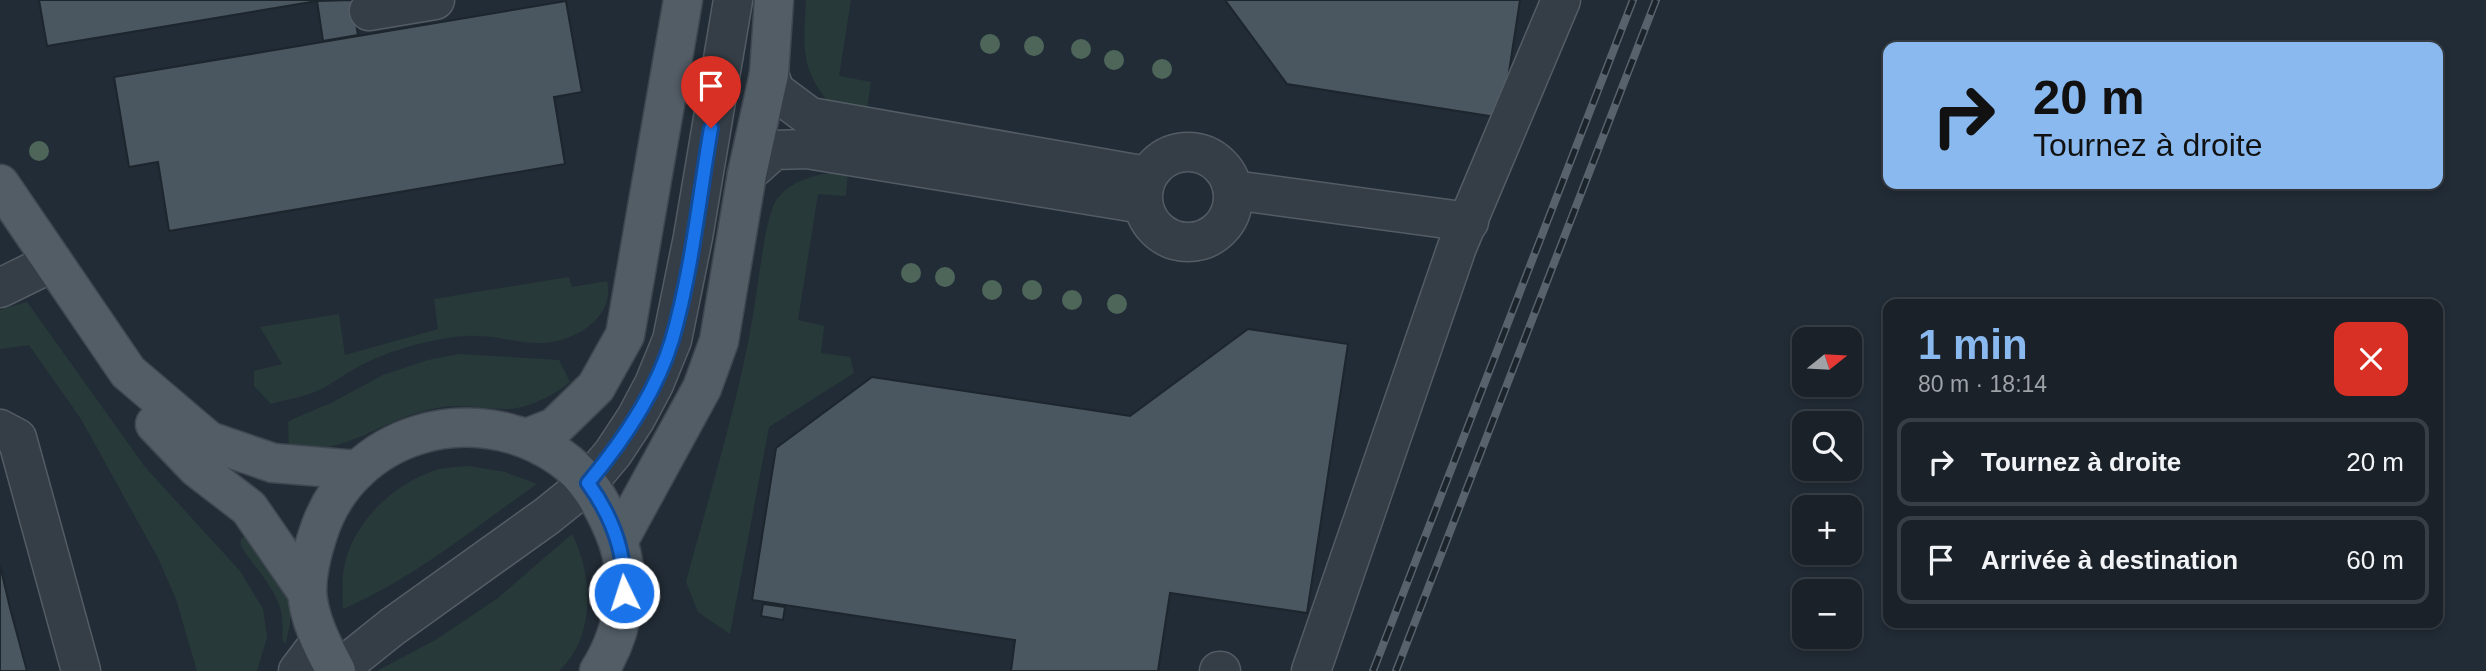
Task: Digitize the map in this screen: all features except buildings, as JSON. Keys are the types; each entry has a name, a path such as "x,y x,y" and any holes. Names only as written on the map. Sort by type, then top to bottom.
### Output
{"main road":[{"path":"527,438 555,427 596,387 625,335 683,0"},
{"path":"619,540 702,388 719,341 747,174 769,74 774,0"},
{"path":"0,184 44,267 116,384 197,468 249,509 307,592"},
{"path":"0,220 44,267 128,372 209,441 273,463 358,470"},
{"path":"323,664 307,592 312,552 324,515 339,487 380,452 405,439 438,429 471,426 527,438 561,458 588,483 600,499 619,540 625,579 624,607 617,634 599,671"}],"lane":[{"path":"369,11 435,0"},
{"path":"323,664 392,627 547,516 588,483 636,418 672,340 693,237 733,0"},
{"path":"1311,671 1463,235 1561,0"},
{"path":"769,74 775,91 810,117 1145,190"},
{"path":"747,174 774,150 807,149 1145,190"},
{"path":"1195,152 1208,156 1228,177 1231,203 1219,229 1207,238 1192,242 1177,241 1154,228 1145,190 1167,156 1195,152"},
{"path":"1231,203 1463,235"},
{"path":"0,288 44,267"},
{"path":"0,429 17,438 81,671"}],"green space":[{"path":"806,0 851,0 839,76 871,82 867,109 832,106 814,80 806,56"},
{"path":"848,169 846,196 818,194 798,320 824,326 821,353 850,357 854,373 769,427 730,634 698,612 686,582 745,358 770,215 777,199 792,185"},
{"path":"569,277 572,287 607,281 607,298 596,320 582,331 560,340 533,343 465,336 424,342 369,361 312,393 271,404 254,386 254,371 282,364 260,327 339,314 345,355 438,329 434,299"},
{"path":"27,302 145,467 240,571 263,609 267,637 257,671 197,671 176,599 158,558 81,419 29,345 0,349 0,310"},
{"path":"459,354 559,360 570,382 545,398 524,406 508,409 447,406 416,413 331,446 289,449 288,422 293,419 331,403 383,375 428,360"},
{"path":"469,466 505,472 537,484 419,568 343,609 346,559 352,542 372,512 385,499 415,479 440,469"},
{"path":"250,533 290,599 290,624 286,642 283,643 279,605 270,587 241,546 241,539"},
{"path":"572,534 584,568 587,605 580,641 559,671 377,671 437,639 498,598"}],"railway":[{"path":"1373,671 1633,0"},
{"path":"1396,671 1656,0"}],"route":[{"path":"624,593 625,579 619,540 600,499 588,483 636,418 672,340 711,128"}]}
